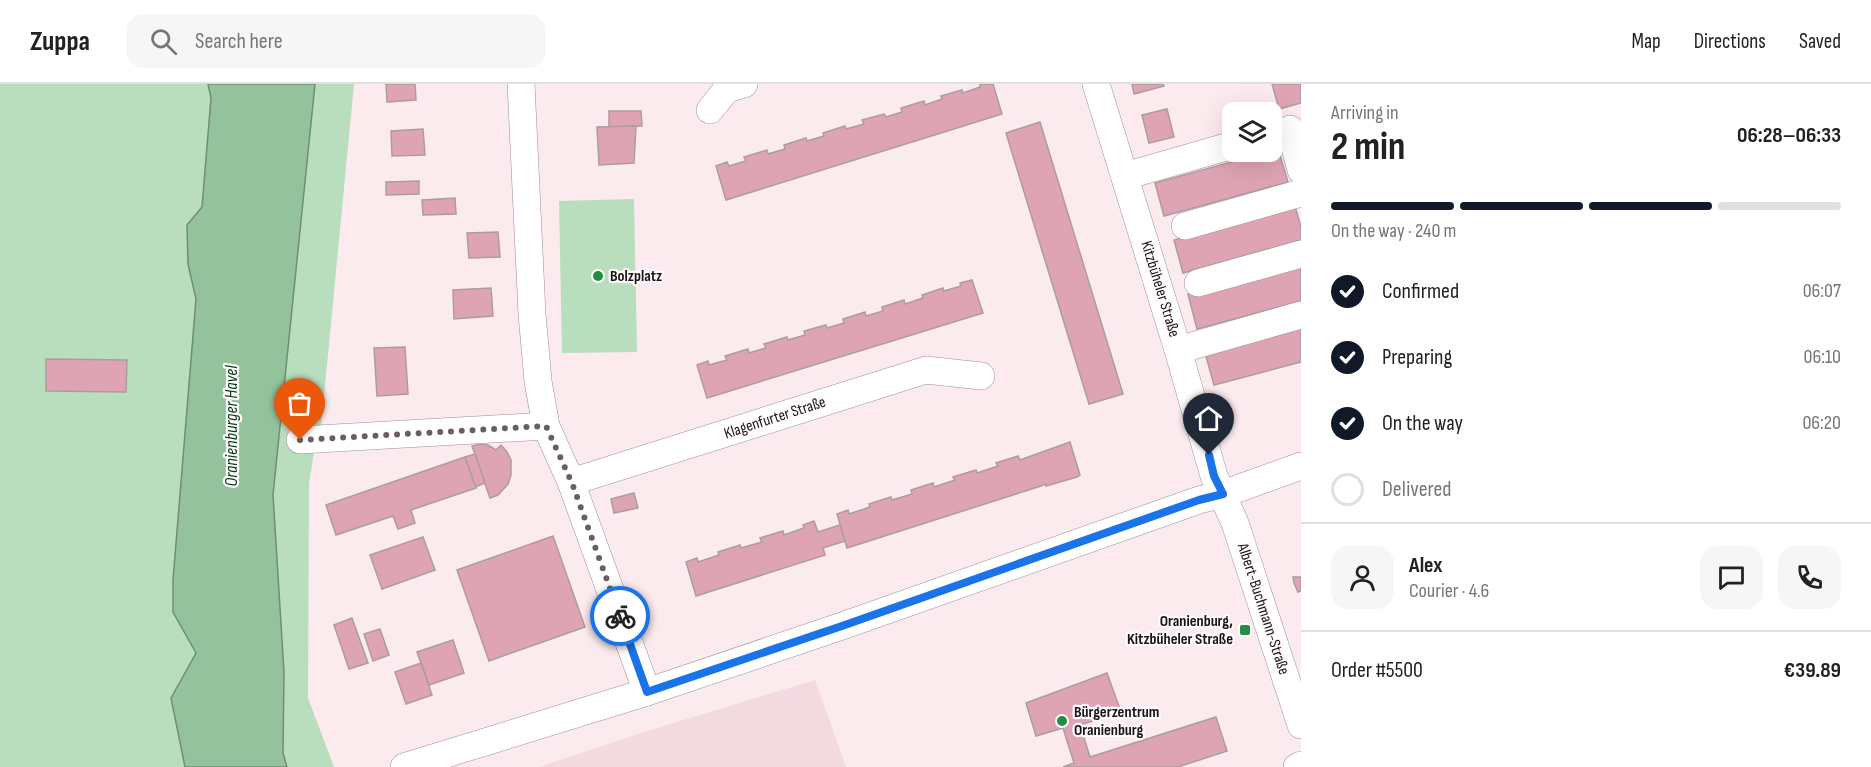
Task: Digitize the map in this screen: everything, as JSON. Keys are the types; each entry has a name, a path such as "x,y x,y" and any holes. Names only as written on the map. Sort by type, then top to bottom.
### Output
{"street":[{"path":"521,84 532,314 538,381 546,426 572,483 647,692"},
{"path":"711,110 727,89 744,84"},
{"name":"Kitzbüheler Straße","path":"1096,84 1178,350 1214,476 1223,494"},
{"path":"1288,130 1301,170"},
{"path":"1125,176 1222,148"},
{"path":"1185,226 1301,193"},
{"path":"1198,283 1301,254"},
{"path":"1178,350 1301,315"},
{"name":"Klagenfurter Straße","path":"572,483 926,370 981,376"},
{"path":"300,440 546,426"},
{"path":"404,767 647,692 1301,466"},
{"name":"Albert-Buchmann-Straße","path":"1223,494 1235,523 1301,725"},
{"path":"1297,767 1301,765"}],"shaded area":[{"path":"0,84 208,84 211,98 202,207 187,225 188,264 196,298 173,612 196,653 171,698 185,767 0,767"},
{"path":"315,84 354,84 321,427 314,451 309,484 308,698 334,767 287,767 283,753 284,672 273,495"},
{"name":"Bolzplatz","path":"634,199 637,352 562,353 559,201"},
{"path":"815,680 846,767 539,767 644,732"}],"water":[{"name":"Oranienburger Havel","path":"208,84 315,84 273,495 284,672 283,753 287,767 185,767 171,698 196,653 173,612 173,580 196,299 188,264 187,225 202,207 211,98"}],"building":[{"path":"386,84 415,84 416,100 387,102"},
{"path":"980,84 993,84 1002,114 726,200 716,166 727,162 729,166 746,161 744,157 767,150 768,154 785,149 784,145 806,138 807,141 824,136 823,133 845,126 846,129 864,124 862,120 884,114 886,117 902,112 901,108 924,101 925,105 942,99 941,96 962,90 963,93 980,87"},
{"path":"1132,84 1163,84 1164,86 1134,94"},
{"path":"1272,84 1301,84 1301,103 1282,108 1282,102 1277,102"},
{"path":"1167,109 1174,137 1149,143 1142,115"},
{"path":"609,111 641,111 642,126 609,127"},
{"path":"1040,122 1123,394 1089,404 1006,133"},
{"path":"636,126 634,163 599,165 597,127"},
{"path":"423,129 425,155 392,156 391,131"},
{"path":"1231,162 1282,162 1288,182 1164,216 1155,183"},
{"path":"419,181 419,194 386,195 386,182"},
{"path":"455,198 456,214 423,215 422,200"},
{"path":"1295,206 1301,227 1301,240 1183,273 1174,240"},
{"path":"498,232 500,257 469,258 467,233"},
{"path":"1301,264 1301,301 1197,329 1188,294"},
{"path":"972,280 983,313 707,398 697,365 708,361 709,365 727,360 725,356 748,349 749,353 766,348 764,344 787,337 788,340 805,335 804,331 826,325 827,328 844,323 843,319 865,312 866,316 883,311 882,307 904,300 905,304 923,298 922,295 943,288 944,291 961,286 960,283"},
{"path":"491,288 493,316 454,319 453,290"},
{"path":"1301,323 1301,362 1214,385 1204,349"},
{"path":"405,347 408,394 377,396 374,348"},
{"path":"46,359 127,360 126,392 46,391"},
{"path":"1070,442 1080,475 1077,477 1046,486 1046,484 847,548 837,514 848,510 849,514 891,497 892,500 912,494 911,490 933,483 934,487 955,480 953,477 976,470 977,473 998,466 996,463 1018,456 1020,460"},
{"path":"488,445 496,450 501,445 511,460 511,475 508,484 498,495 490,498 472,446"},
{"path":"475,454 485,483 475,487 465,457"},
{"path":"465,457 476,488 411,510 415,523 398,529 393,516 336,535 326,505"},
{"path":"634,493 638,508 614,513 611,499"},
{"path":"814,521 818,532 840,525 845,541 823,548 825,555 696,596 686,562 697,558 698,562 740,545 741,548 762,542 760,538 783,531 784,535 804,528 803,525"},
{"path":"553,536 585,627 489,661 457,570"},
{"path":"423,537 435,570 382,589 370,555"},
{"path":"1293,577 1301,577 1301,591 1298,592"},
{"path":"352,618 368,663 349,669 334,625"},
{"path":"380,629 389,655 373,661 364,634"},
{"path":"453,640 464,673 429,685 417,652"},
{"path":"421,663 432,695 406,704 395,672"},
{"name":"Bürgerzentrum Oranienburg","path":"1107,673 1121,712 1080,725 1090,757 1216,717 1227,751 1178,767 1063,767 1074,763 1063,728 1036,736 1026,703"}],"way so far":[{"path":"300,440 546,426 572,483 620,616"}],"place":[{"name":"Bolzplatz","path":"598,276"},
{"name":"Oranienburg, Kitzbüheler Straße","path":"1245,630"},
{"name":"Bürgerzentrum Oranienburg","path":"1062,721"}],"route":[{"path":"620,616 647,692 1199,500 1223,494 1214,476 1209,455"}]}
